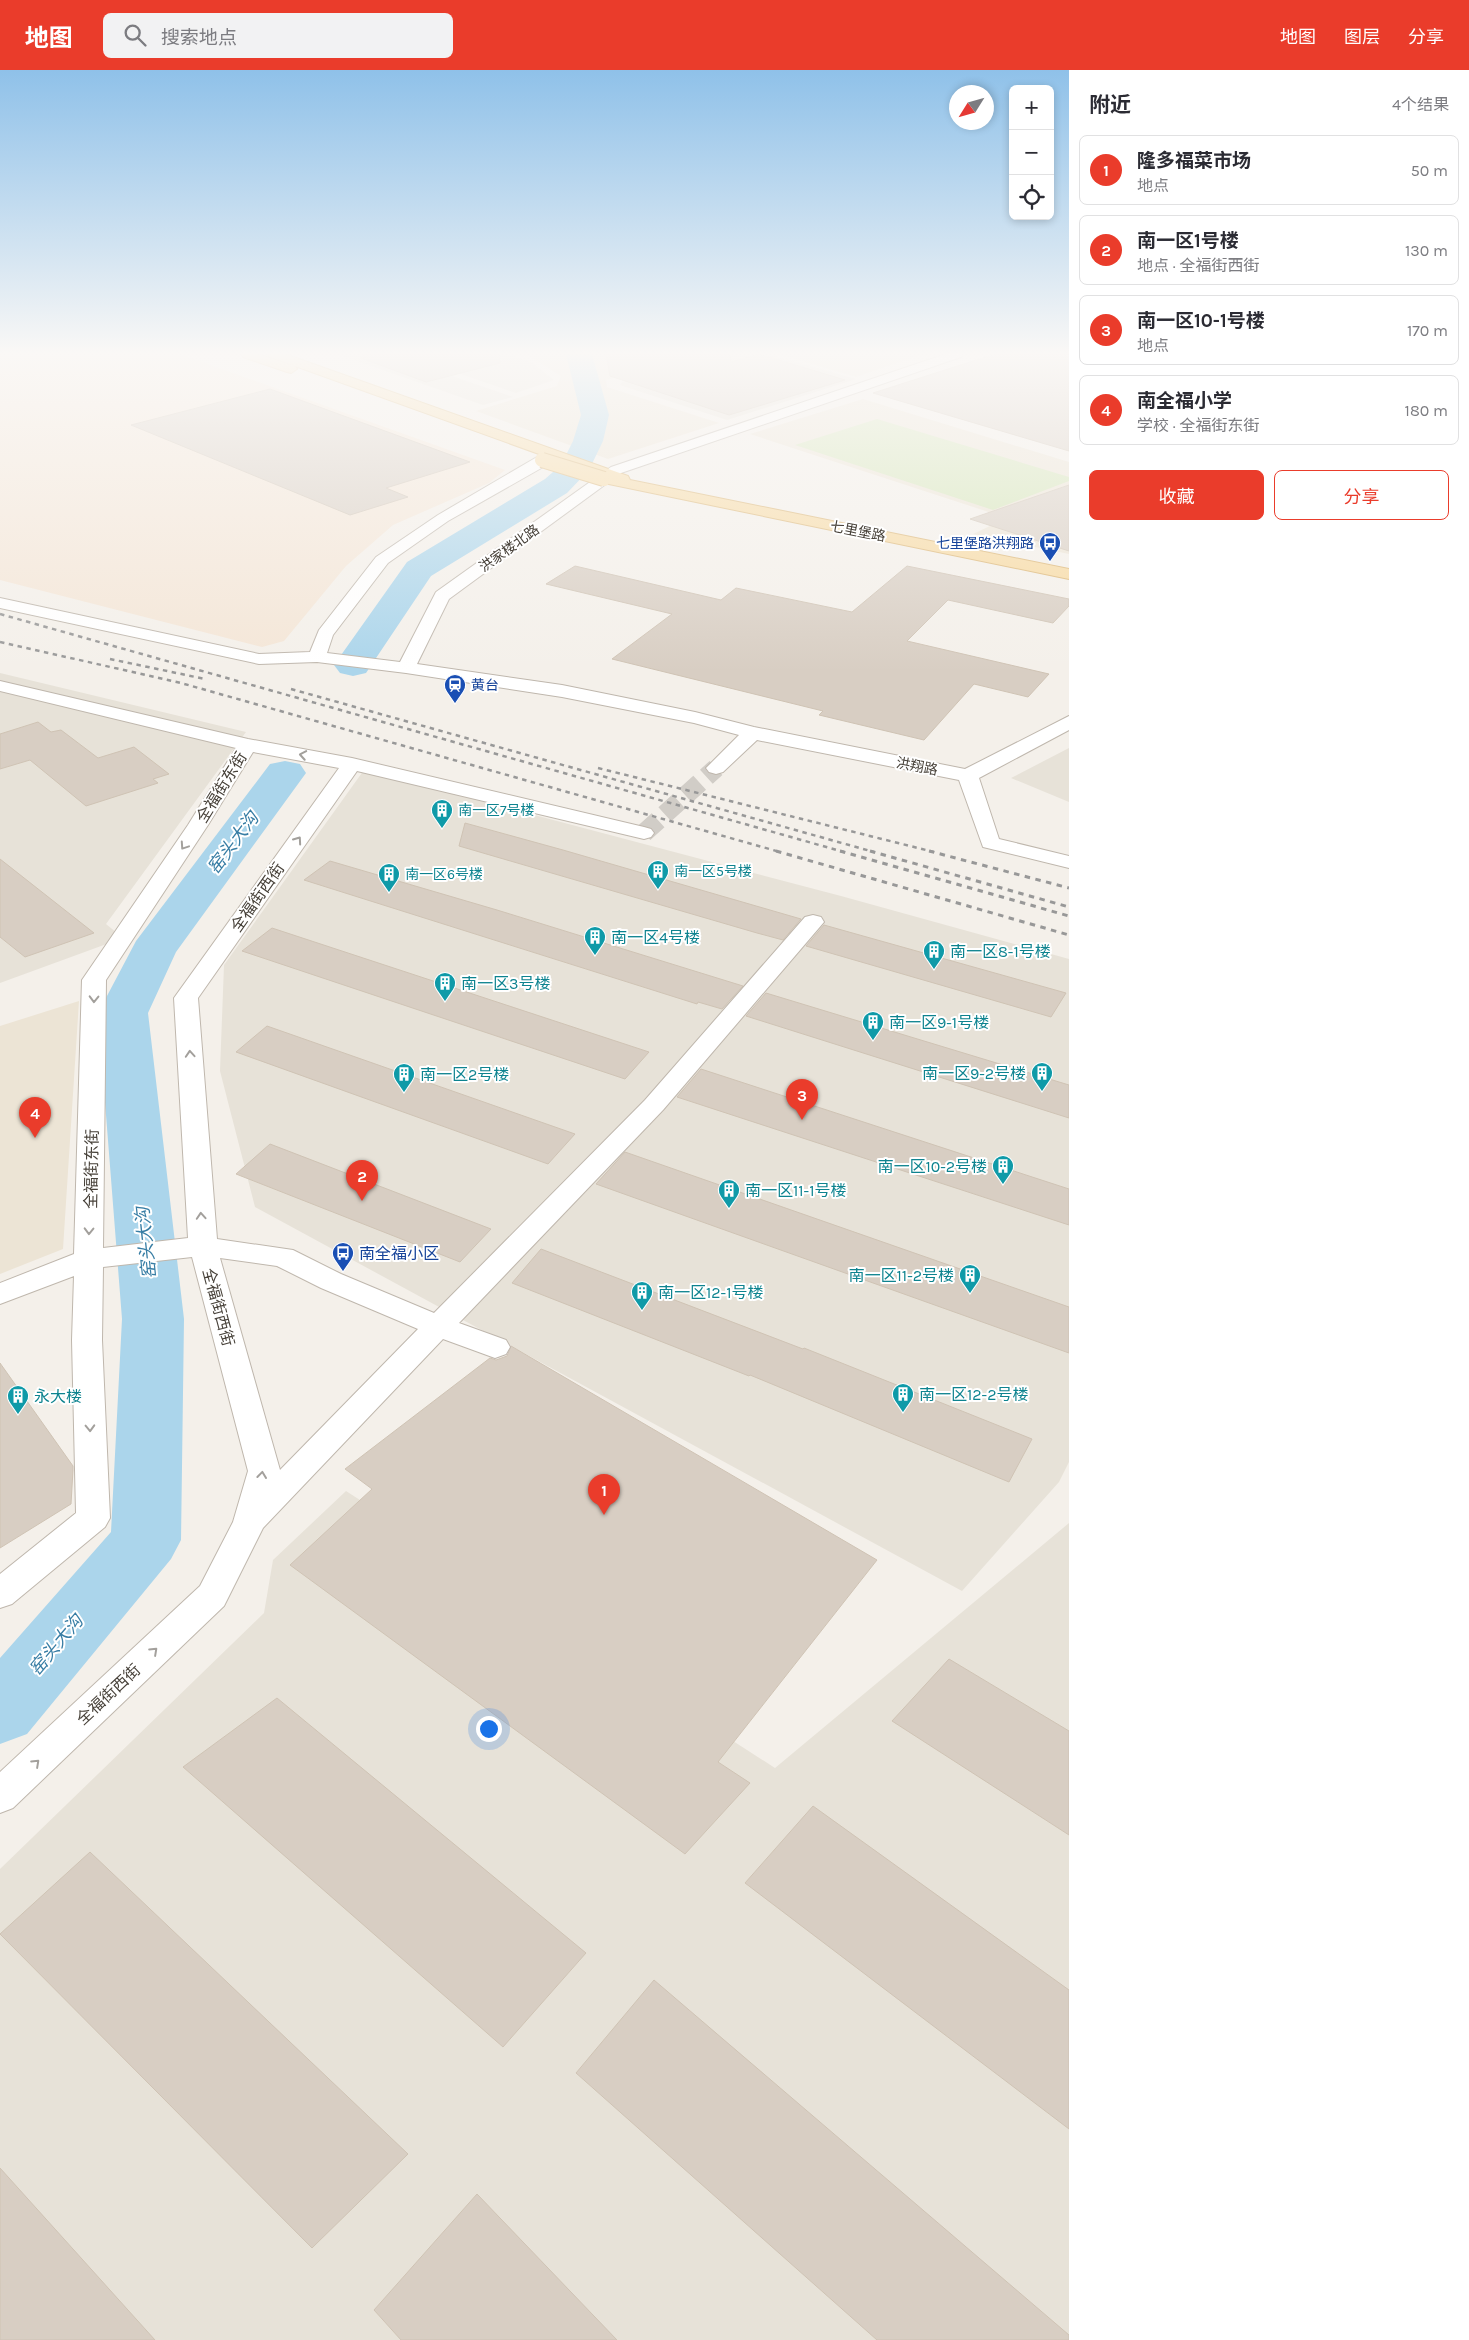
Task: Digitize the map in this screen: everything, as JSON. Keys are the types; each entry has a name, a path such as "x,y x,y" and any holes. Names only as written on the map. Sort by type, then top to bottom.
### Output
{"main road":[{"name":"七里堡路","path":"554,460 646,488 1069,574"}],"street":[{"path":"317,657 325,634 382,560 443,518 545,460"},
{"name":"洪家楼北路","path":"406,668 442,596 607,476 653,460"},
{"name":"洪翔路","path":"0,603 259,659 317,657 562,691 695,718 753,733 968,776"},
{"path":"0,686 248,745 352,764 644,833"},
{"path":"1069,722 968,776 990,843 1069,862"},
{"path":"716,768 753,733"},
{"name":"全福街东街","path":"0,1594 93,1518 87,1340 94,980 198,825 248,745"},
{"name":"全福街西街","path":"0,1796 212,1596 250,1522 264,1471 202,1246 186,998 352,764"},
{"path":"250,1522 654,1104 812,922"},
{"path":"0,1294 89,1259 202,1246 283,1257 332,1282 438,1326 495,1347"}],"shaded area":[{"path":"0,460 477,460 505,470 489,483 393,525 346,566 284,641 262,647 0,580"},
{"path":"829,460 1062,460 1069,462 1069,554 973,534 1007,518"},
{"path":"0,673 246,732 106,924 123,938 0,983"},
{"path":"1069,748 1069,802 1011,778"},
{"path":"364,770 841,896 1069,959 1069,1462 1059,1482 962,1591 255,1207 220,1071 224,965"},
{"path":"79,1001 63,1249 0,1274 0,1026"},
{"path":"346,1491 775,1768 1069,1523 1069,2340 0,2340 0,1869 264,1613 273,1560"}],"green space":[{"path":"840,460 1013,460 1069,477 1069,481 993,510"}],"building":[{"path":"216,460 464,460 470,462 386,488 408,497 350,515"},
{"path":"1069,485 1069,551 970,519"},
{"path":"575,566 721,600 736,588 852,612 907,566 1069,599 1069,606 1053,623 948,600 907,641 1049,674 1028,697 974,684 924,740 819,715 823,711 612,659 672,614 546,584"},
{"path":"38,722 51,732 61,730 98,758 134,747 169,774 153,779 158,783 86,806 30,760 0,769 0,734"},
{"name":"南一区5号楼","path":"465,823 801,919 783,940 757,933 459,846"},
{"path":"0,859 94,933 25,957 0,937"},
{"path":"330,861 743,986 722,1009 698,1002 697,1004 304,880"},
{"name":"南一区8-1号楼","path":"824,925 1066,993 1051,1017 806,946"},
{"name":"南一区3号楼","path":"272,928 649,1052 625,1079 242,951"},
{"name":"南一区9-1号楼","path":"766,993 1069,1085 1069,1118 746,1016"},
{"name":"南一区2号楼","path":"267,1026 575,1134 548,1164 236,1052"},
{"path":"701,1069 1069,1189 1069,1225 677,1097"},
{"path":"270,1144 491,1229 460,1262 236,1174"},
{"path":"625,1152 1069,1307 1069,1353 596,1184"},
{"path":"541,1249 804,1348 1032,1439 1009,1482 750,1375 512,1283"},
{"path":"511,1346 877,1560 718,1762 750,1783 685,1854 290,1565 372,1489 345,1469 490,1358 496,1360 507,1356"},
{"name":"永大楼","path":"0,1363 73,1466 73,1470 71,1504 0,1548"},
{"path":"949,1659 1069,1731 1069,1835 892,1721"},
{"path":"277,1698 586,1953 503,2047 183,1767"},
{"path":"813,1806 1069,1990 1069,2129 745,1883"},
{"path":"90,1852 408,2154 312,2248 0,1934"},
{"path":"654,1980 1069,2335 1069,2340 877,2340 576,2073"},
{"path":"0,2168 155,2340 0,2340"},
{"path":"477,2194 617,2340 401,2340 374,2310"}],"waterway":[{"name":"窑头大沟","path":"353,665 419,569 556,486 574,470 579,460"},
{"name":"窑头大沟","path":"0,1711 146,1540 153,1319 123,1013 153,951 285,773"}],"tunnel":[{"path":"644,833 716,768"}],"railway":[{"path":"0,614 844,852"},
{"path":"0,642 181,683 780,852"},
{"path":"110,659 205,679"},
{"path":"291,689 874,852"},
{"path":"598,768 934,852"},
{"path":"776,851 1069,935"},
{"path":"840,851 1069,916"},
{"path":"870,851 1069,907"},
{"path":"929,851 1069,888"}],"place":[{"name":"七里堡路洪翔路","path":"1050,562"},
{"name":"黄台","path":"455,704"},
{"name":"南一区7号楼","path":"442,829"},
{"name":"南一区5号楼","path":"658,890"},
{"name":"南一区6号楼","path":"389,893"},
{"name":"南一区4号楼","path":"595,956"},
{"name":"南一区8-1号楼","path":"934,970"},
{"name":"南一区3号楼","path":"445,1002"},
{"name":"南一区9-1号楼","path":"873,1041"},
{"name":"南一区9-2号楼","path":"1042,1092"},
{"name":"南一区2号楼","path":"404,1093"},
{"name":"南一区10-1号楼","path":"802,1120"},
{"name":"南全福小学","path":"35,1138"},
{"name":"南一区10-2号楼","path":"1003,1185"},
{"name":"南一区1号楼","path":"362,1201"},
{"name":"南一区11-1号楼","path":"729,1209"},
{"name":"南全福小区","path":"343,1272"},
{"name":"南一区11-2号楼","path":"970,1294"},
{"name":"南一区12-1号楼","path":"642,1311"},
{"name":"南一区12-2号楼","path":"903,1413"},
{"name":"永大楼","path":"18,1415"},
{"name":"隆多福菜市场","path":"604,1515"}]}
